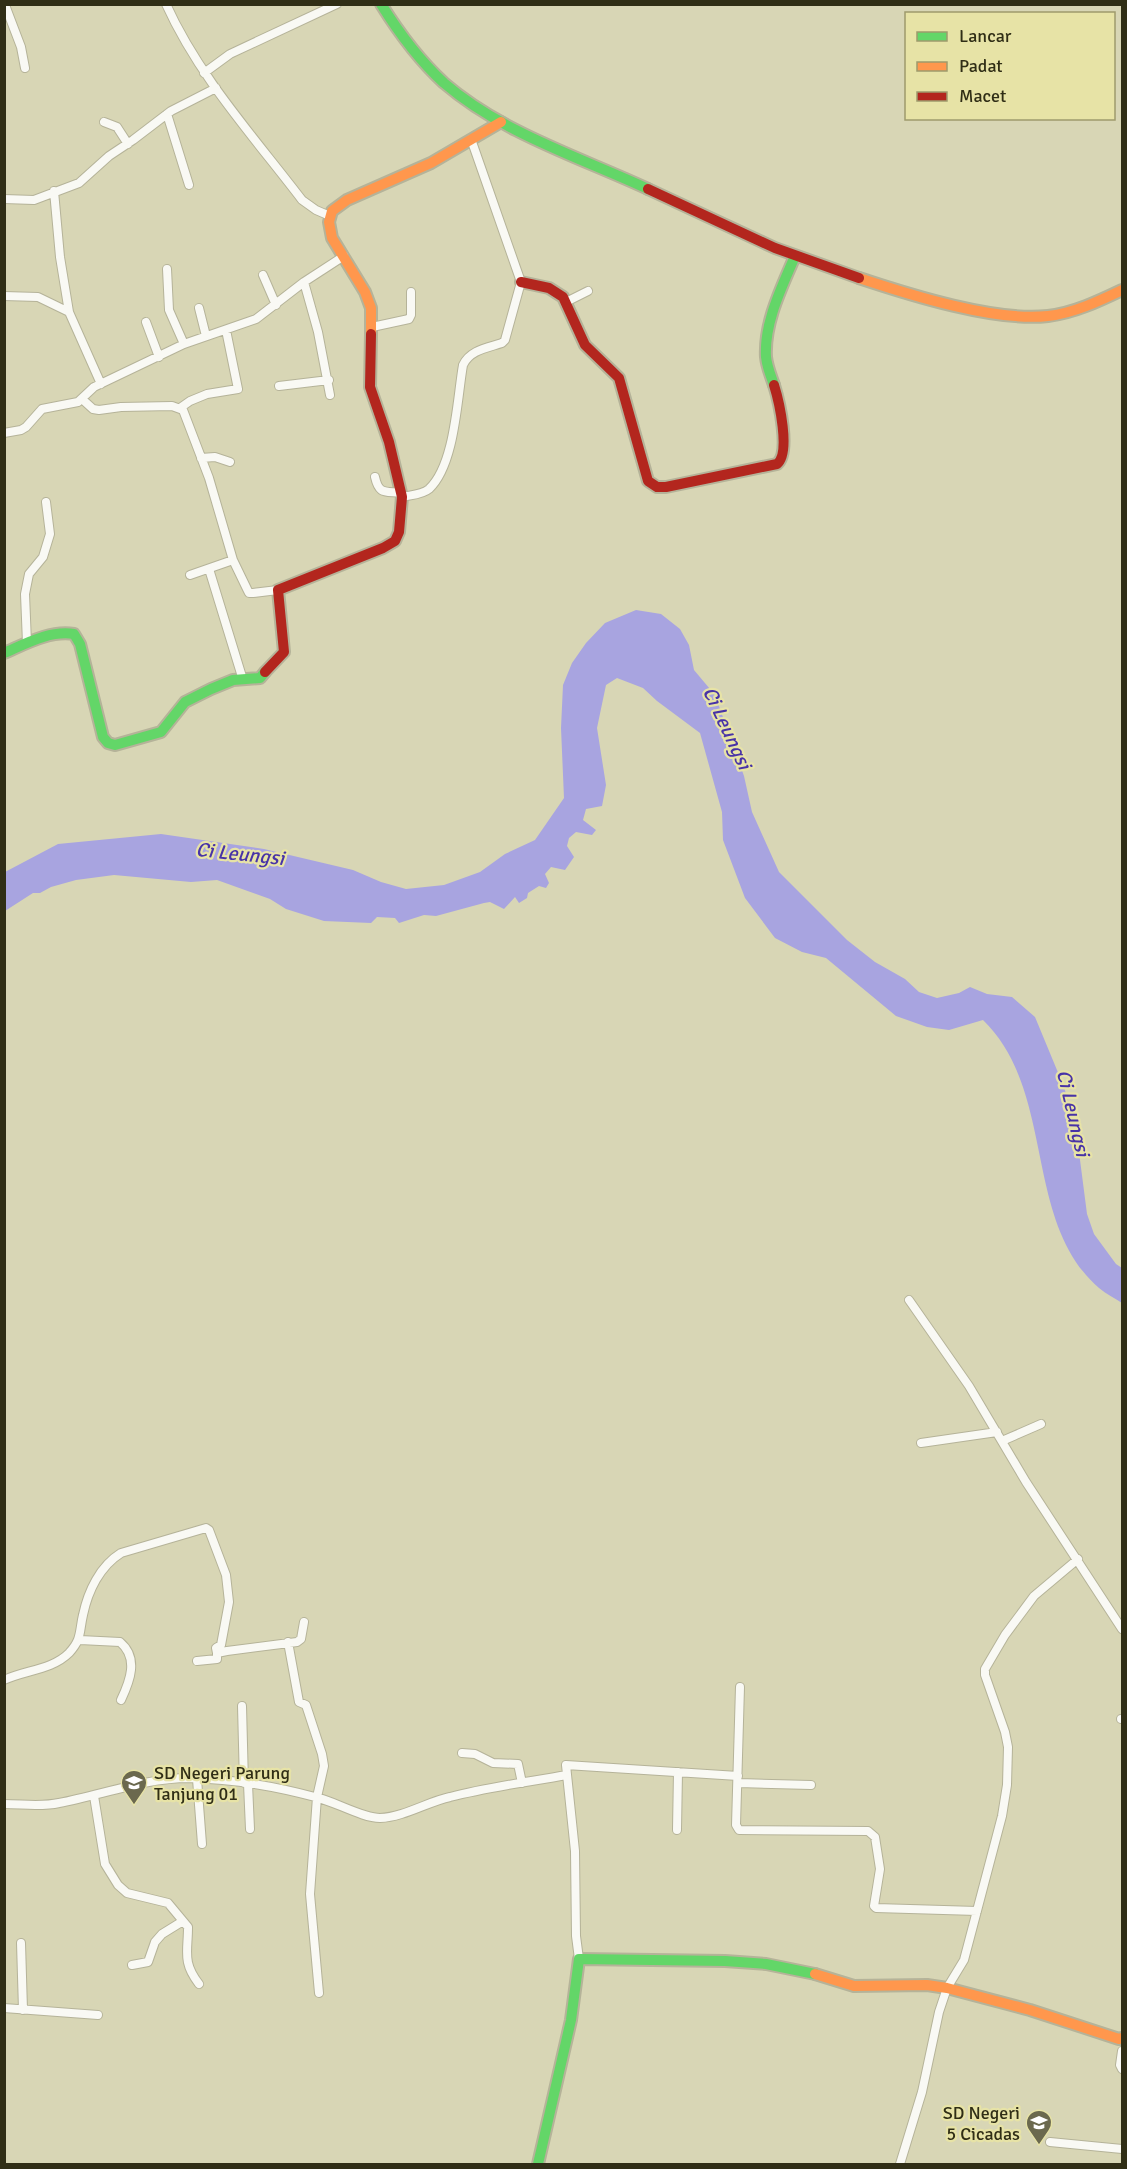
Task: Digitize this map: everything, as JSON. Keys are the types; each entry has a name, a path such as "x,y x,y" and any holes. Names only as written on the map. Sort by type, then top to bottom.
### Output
{"street":[{"path":"166,4 204,73 302,200 330,216"},
{"path":"204,73 230,54 337,4"},
{"path":"381,4 406,41 426,64 468,101 501,122 542,144 795,256 896,291 1009,316 1051,316 1082,307 1122,290"},
{"path":"6,5 21,47 25,68"},
{"path":"4,199 34,200 79,183 109,156 167,114 216,88"},
{"path":"167,114 189,185"},
{"path":"104,122 115,125 128,144"},
{"path":"82,399 93,409 99,410 172,406 180,408 185,413 233,560 249,593 278,590 383,548 395,541 399,532 402,495 389,442 370,387 372,327 369,300 332,238 330,216 348,200 431,163 501,122"},
{"path":"375,477 377,487 381,491 402,495 424,492 430,488 440,471 454,433 463,365 468,356 473,353 505,340 520,282 471,139"},
{"path":"54,192 60,257 69,312 101,384"},
{"path":"4,433 27,427 42,409 82,399 101,384 184,345 256,319 304,282 344,256"},
{"path":"520,282 558,291 566,302 589,351 612,369 619,378 648,481 657,487 666,487 777,464 781,461 784,446 777,396 766,358 780,291 795,256"},
{"path":"167,270 169,310 184,345"},
{"path":"263,275 276,305"},
{"path":"304,282 318,332 329,380 330,395"},
{"path":"566,302 588,291"},
{"path":"372,327 409,319 411,292"},
{"path":"4,296 38,297 69,312"},
{"path":"199,308 206,336"},
{"path":"146,322 159,357"},
{"path":"180,408 207,394 234,391 240,387 226,330"},
{"path":"279,386 329,380"},
{"path":"201,458 215,457 230,462"},
{"path":"27,643 25,594 29,574 43,557 50,534 46,502"},
{"path":"190,575 233,560"},
{"path":"208,568 243,680"},
{"path":"4,653 27,643 67,632 74,633 78,638 103,737 108,743 115,745 161,732 184,702 229,681 260,678 284,652 278,590"},
{"path":"909,1300 957,1367 1041,1505 1122,1629"},
{"path":"1002,1441 1041,1424"},
{"path":"921,1443 997,1432"},
{"path":"4,1680 47,1666 67,1655 80,1640 85,1607 99,1575 110,1560 138,1548 206,1528 209,1530 226,1575 229,1602 221,1645 216,1648 217,1659 197,1661"},
{"path":"900,2164 922,2092 939,2012 947,1988 964,1960 1002,1816 1008,1765 1005,1732 985,1675 985,1669 1005,1635 1034,1596 1078,1559"},
{"path":"217,1653 297,1642 301,1640 304,1622"},
{"path":"80,1640 123,1644 132,1664 129,1680 121,1700"},
{"path":"288,1642 299,1702 306,1705 323,1759 317,1797 310,1894 319,1993"},
{"path":"740,1687 736,1825 739,1830 868,1831 875,1837 880,1869 874,1906 876,1908 977,1911"},
{"path":"242,1706 250,1829"},
{"path":"462,1753 475,1754 493,1763 518,1764 522,1783"},
{"path":"538,2164 571,2020 579,1959 576,1936 575,1851 566,1765 678,1772 738,1780 811,1785"},
{"path":"677,1830 678,1772"},
{"path":"4,1804 41,1805 94,1796 152,1782 210,1778 317,1797 379,1818 449,1797 567,1775"},
{"path":"197,1779 202,1844"},
{"path":"94,1796 105,1864 111,1875 127,1893 168,1903 188,1927 187,1964 199,1984"},
{"path":"132,1965 148,1962 155,1942 162,1934 183,1921"},
{"path":"21,1944 23,2010"},
{"path":"579,1959 725,1961 766,1964 828,1977 854,1986 927,1985 947,1988 1030,2010 1119,2039 1122,2038"},
{"path":"4,2008 98,2015"},
{"path":"1122,2051 1120,2064 1122,2069"},
{"path":"1050,2142 1122,2149"}],"water":[{"name":"Ci Leungsi","path":"636,610 661,614 680,629 689,645 694,670 715,695 744,776 752,812 779,872 847,940 875,962 905,979 919,992 937,998 959,993 970,987 987,994 1012,997 1035,1017 1064,1087 1076,1129 1087,1214 1094,1234 1116,1264 1122,1268 1122,1303 1099,1288 1075,1260 1059,1228 1048,1193 1022,1083 1006,1049 983,1020 949,1030 927,1027 896,1016 826,958 802,952 775,938 745,898 723,840 722,812 700,733 643,688 617,678 606,685 597,728 606,785 602,806 586,809 583,820 596,830 592,835 576,832 569,838 567,846 574,857 565,870 551,867 545,874 549,883 546,888 539,886 519,903 515,897 504,909 490,902 436,916 424,915 399,923 395,918 377,917 371,923 324,921 286,909 270,899 217,880 191,882 114,875 76,880 51,887 40,893 33,893 5,911 5,872 58,844 161,834 264,849 353,870 381,882 406,889 444,885 480,872 505,854 535,840 564,798 561,728 563,685 572,663 586,643 605,623"}],"traffic: fast":[{"path":"381,4 418,56 444,83 467,101 542,143 648,189"},
{"path":"774,385 766,357 768,331 775,305 795,256"},
{"path":"4,653 47,636 74,634 80,644 103,737 108,743 115,745 161,732 185,702 233,680 260,678 265,672"},
{"path":"538,2164 571,2020 579,1959 725,1961 766,1964 815,1974"}],"traffic: slow":[{"path":"371,334 371,308 365,292 332,238 329,222 332,211 347,200 431,163 501,122"},
{"path":"859,278 953,306 1027,317 1067,312 1122,290"},
{"path":"815,1974 854,1986 927,1985 947,1988 1122,2038"}],"traffic: jam":[{"path":"648,189 775,248 859,278"},
{"path":"521,282 549,288 563,297 585,345 619,378 648,481 657,487 777,464 781,458 784,438 774,385"},
{"path":"265,672 284,652 278,590 383,548 395,541 399,532 402,497 389,442 370,387 371,334"}],"place":[{"name":"SD Negeri Parung Tanjung 01","path":"134,1806"},
{"name":"SD Negeri 5 Cicadas","path":"1039,2146"}]}
